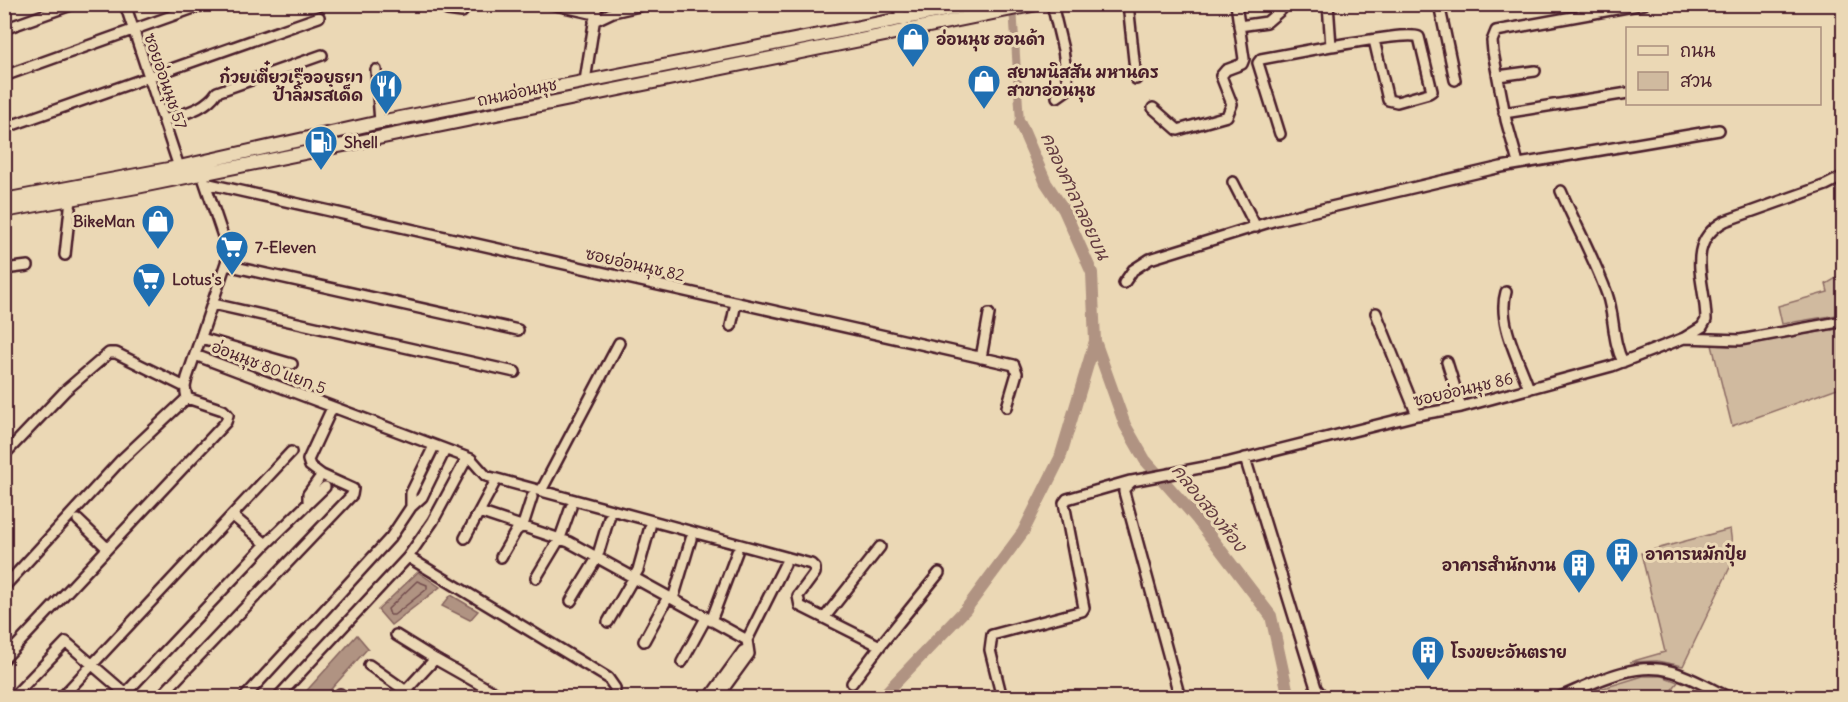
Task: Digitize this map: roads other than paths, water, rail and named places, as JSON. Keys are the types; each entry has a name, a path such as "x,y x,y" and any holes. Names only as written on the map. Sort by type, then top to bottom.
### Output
{"main road":[{"name":"ถนนอ่อนนุช","path":"4,200 179,167 380,122 976,4"},
{"name":"ถนนอ่อนนุช","path":"4,211 71,198 204,178 545,102 1035,5"},
{"path":"543,90 545,102"}],"street":[{"path":"4,29 47,9 74,4"},
{"name":"ซอยอ่อนนุช 57","path":"125,4 179,167"},
{"path":"4,76 134,32 205,4"},
{"path":"447,10 462,12 468,4"},
{"path":"551,4 596,13 613,12 648,4"},
{"path":"898,4 902,20"},
{"path":"1052,4 1068,84 1067,90 1057,97"},
{"path":"1128,4 1136,79"},
{"path":"1153,108 1178,130 1227,116 1232,104 1221,76 1226,70 1242,64 1244,59 1236,4"},
{"path":"1328,4 1331,46"},
{"path":"1439,4 1455,80"},
{"path":"1518,163 1504,113 1497,76 1492,41 1496,31 1644,4"},
{"path":"1239,26 1267,22 1282,9"},
{"path":"585,81 596,13"},
{"path":"4,107 7,127 319,17"},
{"path":"1280,134 1258,63 1261,60 1331,46 1374,40 1419,37 1430,93 1397,102 1389,100 1374,40"},
{"path":"164,120 205,106 212,102 217,92 322,55"},
{"path":"376,70 380,122"},
{"path":"1497,76 1535,71"},
{"path":"1504,113 1626,93"},
{"path":"1124,283 1133,270 1150,259 1256,226 1518,163 1719,130"},
{"path":"1715,338 1706,320 1700,245 1711,229 1725,221 1826,185 1844,176"},
{"path":"187,398 185,387 226,265 227,246 204,178"},
{"name":"ซอยอ่อนนุช 82","path":"204,178 736,303 1014,365 1018,369 1007,407"},
{"path":"1233,182 1256,226"},
{"path":"1561,191 1592,255 1608,298 1617,349 1623,362"},
{"path":"65,255 71,198"},
{"path":"226,265 518,330"},
{"path":"4,269 28,266"},
{"path":"1506,291 1503,310 1506,325 1529,389"},
{"path":"731,326 736,303"},
{"path":"213,304 514,372"},
{"path":"981,358 989,314"},
{"path":"1376,314 1417,415"},
{"name":"ซอยอ่อนนุช 86","path":"1002,698 990,650 992,634 1082,611 1084,608 1064,503 1067,499 1147,477 1245,458 1529,389 1623,362 1684,338 1702,327 1706,320"},
{"name":"ซอยอ่อนนุช 86","path":"1684,338 1740,340 1844,321"},
{"path":"201,338 292,364"},
{"path":"541,491 618,343"},
{"path":"4,455 66,390 109,353 116,353 185,387"},
{"name":"อ่อนนุช 80 แยก 5","path":"195,355 467,458"},
{"path":"1447,362 1461,406"},
{"path":"4,658 226,422 228,415 223,410 187,398"},
{"path":"4,587 121,460 187,398"},
{"path":"159,698 352,495 353,489 324,480 310,466 308,460 332,408"},
{"path":"411,507 411,493 434,446"},
{"path":"244,698 391,537 411,507 422,497 445,450"},
{"path":"61,698 291,452"},
{"path":"277,698 408,557 433,521 467,458 476,461 486,476 811,564 815,568 815,573 798,601 800,606 880,646"},
{"path":"1245,458 1316,688 1325,697"},
{"path":"12,698 65,643 92,664 123,695 308,500 315,498 324,480"},
{"path":"1132,481 1124,492 1180,698"},
{"path":"465,538 495,482"},
{"path":"501,557 516,531 523,525 532,497"},
{"path":"536,578 560,538 571,507"},
{"path":"479,512 560,538 709,619 748,645 749,654 717,698"},
{"path":"232,515 266,544"},
{"path":"571,601 597,558 609,518"},
{"path":"78,520 107,548"},
{"path":"608,622 638,570 650,527"},
{"path":"644,641 671,598 691,539"},
{"path":"825,617 880,547"},
{"path":"682,663 709,619 737,552"},
{"path":"408,557 608,678 615,688 614,698"},
{"path":"709,698 748,645 785,564"},
{"path":"852,683 939,573"},
{"path":"396,635 504,698"},
{"path":"402,694 435,659"},
{"path":"369,665 402,694 416,698"},
{"path":"1558,698 1599,681 1639,669 1671,671 1730,698"}],"water":[{"path":"418,572 440,587 391,625 378,610"},
{"path":"451,595 478,611 470,620 442,606"},
{"path":"357,635 368,648 324,697 301,697"}],"waterway":[{"name":"คลองศาลาลอยบน","path":"1013,6 1020,123"},
{"name":"คลองศาลาลอยบน","path":"881,698 966,609 1023,532 1060,458 1095,341 1092,273 1064,210 1046,183 1020,123"},
{"name":"คลองสองห้อง","path":"1095,341 1125,425 1145,460 1197,519 1271,616 1289,698"}],"place":[{"name":"อ่อนนุช ฮอนด้า","path":"913,68"},
{"name":"สยามนิสสัน มหานคร สาขาอ่อนนุช","path":"984,110"},
{"name":"ก๋วยเตี๋ยวเรืออยุธยา ป้าลิ้มรสเด็ด","path":"386,115"},
{"name":"Shell","path":"321,171"},
{"name":"BikeMan","path":"158,250"},
{"name":"7-Eleven","path":"232,276"},
{"name":"Lotus's","path":"149,308"},
{"name":"อาคารหมักปุ๋ย","path":"1622,583"},
{"name":"อาคารสำนักงาน","path":"1579,594"},
{"name":"โรงขยะอันตราย","path":"1428,681"}]}
